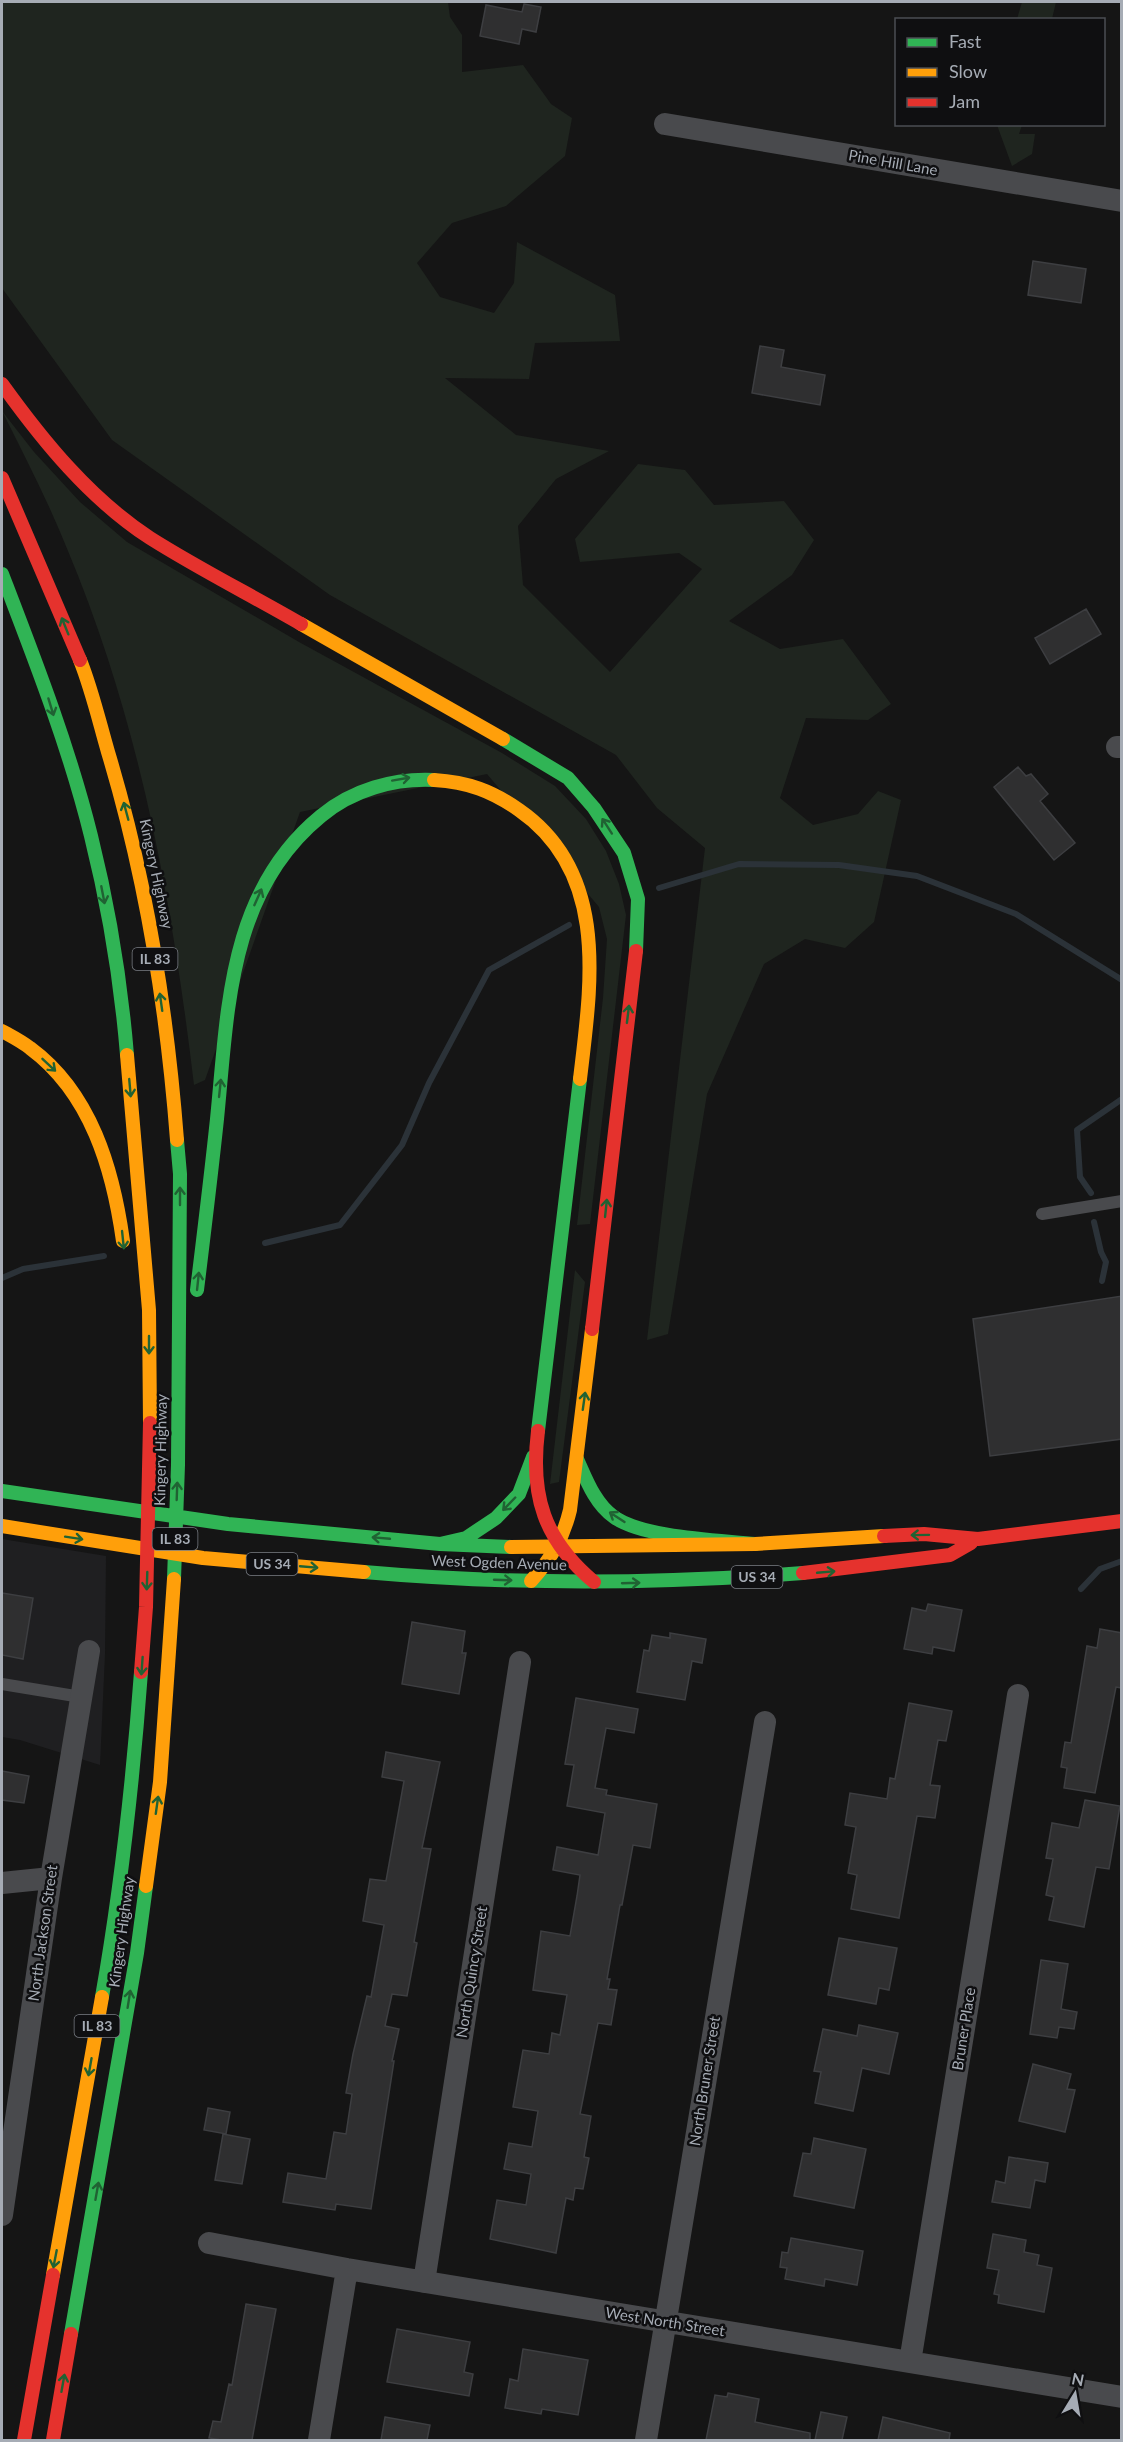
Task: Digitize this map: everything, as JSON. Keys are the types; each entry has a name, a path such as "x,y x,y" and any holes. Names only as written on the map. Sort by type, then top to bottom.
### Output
{"main road":[{"path":"2,384 42,439 100,498 149,537 495,734 567,778 594,808 624,853 638,899 636,953 577,1459 568,1525 552,1558 531,1581"},
{"name":"Kingery Highway","path":"2,478 84,671 126,811 150,919 174,1098 180,1174 178,1465 173,1613 160,1782 138,1941 53,2440"},
{"name":"Kingery Highway","path":"2,574 45,686 91,836 121,985 149,1310 150,1460 146,1608 135,1759 113,1935 24,2440"},
{"path":"196,1299 225,1032 234,976 242,940 269,873 286,847 315,818 338,801 359,790 410,777 445,779 481,788 513,804 541,827 564,858 584,901 590,944 590,991 535,1452 542,1514 569,1561 594,1582"},
{"path":"2,1031 22,1041 55,1070 85,1112 108,1160 121,1219 124,1253"},
{"path":"178,1465 192,1334"},
{"path":"136,1395 150,1460"},
{"path":"440,1544 465,1538 496,1518 519,1494 535,1452"},
{"path":"577,1459 594,1496 615,1519 651,1531 755,1545"},
{"name":"West Ogden Avenue","path":"2,1491 228,1524 440,1544 559,1547 755,1545 924,1534 978,1539 1122,1521"},
{"name":"West Ogden Avenue","path":"2,1526 204,1558 429,1578 594,1582 712,1580 830,1572 950,1555 978,1539"}],"street":[{"name":"Pine Hill Lane","path":"665,124 1122,201"},
{"name":"North Jackson Street","path":"2,2215 51,1878 89,1651"},
{"name":"North Quincy Street","path":"424,2282 520,1662"},
{"name":"Bruner Place","path":"910,2362 1018,1695"},
{"name":"North Bruner Street","path":"646,2440 765,1722"},
{"path":"2,1883 51,1878"},
{"name":"West North Street","path":"209,2243 424,2282 1122,2397"},
{"path":"319,2440 347,2269"}],"lane":[{"path":"1042,1214 1122,1201"},
{"path":"2,1684 81,1697"}],"shaded area":[{"path":"2,2 448,2 450,17 462,35 462,72 523,65 551,104 572,118 565,156 506,206 452,223 417,263 440,297 494,313 514,283 517,242 615,295 620,341 535,343 529,379 445,378 516,435 609,451 556,479 518,526 523,585 610,672 702,569 679,553 580,562 575,539 638,464 685,470 714,505 784,501 814,540 792,575 729,621 780,649 843,639 891,704 868,720 806,718 780,798 813,825 858,814 878,791 901,800 874,922 845,948 805,939 764,964 707,1094 668,1334 647,1340 705,848 657,808 616,755 330,595 112,440 2,288"},
{"path":"1022,2 1056,2 1052,18 1017,18"},
{"path":"997,126 1022,126 1019,134 1035,134 1032,154 1012,166"},
{"path":"2,411 34,452 80,502 127,542 299,642 502,753 555,786 586,819 606,851 619,884 626,915 590,1224 577,1225 603,998 607,939 599,907 487,774 300,812 205,1080 194,1085 175,948 150,814 134,747 93,616 61,533"},
{"path":"575,1270 585,1282 559,1482 550,1484"},
{"path":"2,1539 106,1556 105,1654 100,1765 20,1740 2,1737"}],"building":[{"path":"524,4 541,7 536,32 522,29 519,44 480,36 486,5 522,12"},
{"path":"1033,261 1086,269 1081,303 1028,295"},
{"path":"760,346 784,350 781,367 825,375 820,405 752,393"},
{"path":"1086,609 1101,634 1050,664 1035,638"},
{"path":"1018,767 1026,776 1031,774 1048,794 1040,801 1075,843 1054,860 994,787"},
{"path":"1122,1296 1122,1439 990,1456 973,1319"},
{"path":"2,1593 33,1598 23,1659 2,1655"},
{"path":"928,1604 962,1610 954,1651 933,1647 932,1654 904,1649 912,1608 926,1611"},
{"path":"412,1622 465,1631 462,1653 466,1653 459,1694 402,1684"},
{"path":"1100,1629 1122,1633 1122,1688 1116,1687 1095,1793 1064,1788 1067,1768 1061,1767 1065,1742 1071,1743 1087,1646 1097,1648"},
{"path":"670,1633 706,1639 702,1663 692,1661 685,1700 637,1692 644,1650 649,1651 652,1635 670,1638"},
{"path":"576,1698 638,1709 634,1733 606,1728 595,1788 607,1790 606,1795 657,1804 650,1848 633,1845 607,1979 610,1979 608,1989 617,1990 611,2025 598,2023 580,2114 591,2116 584,2157 589,2158 583,2189 575,2188 573,2200 566,2198 556,2253 490,2239 497,2200 526,2205 531,2174 504,2169 509,2143 532,2147 538,2111 513,2107 523,2050 549,2054 552,2033 560,2035 567,1995 533,1990 541,1931 570,1936 577,1896 580,1875 553,1870 557,1847 598,1855 605,1813 567,1806 574,1765 565,1764"},
{"path":"909,1703 952,1711 946,1741 938,1740 930,1785 940,1786 935,1818 917,1816 899,1918 851,1909 857,1875 848,1873 856,1827 845,1825 850,1793 887,1799 890,1778 895,1779"},
{"path":"386,1752 440,1762 422,1848 431,1849 407,1996 392,1994 385,2026 399,2029 392,2061 394,2061 371,2209 336,2204 335,2210 283,2202 288,2173 326,2179 334,2132 346,2134 352,2094 346,2093 353,2054 367,1996 371,1997 384,1925 363,1921 370,1879 386,1881 404,1781 382,1777"},
{"path":"2,1771 29,1776 24,1803 2,1800"},
{"path":"1085,1800 1120,1806 1109,1869 1096,1867 1084,1927 1049,1920 1054,1897 1046,1895 1053,1859 1046,1858 1052,1823 1079,1828"},
{"path":"839,1938 897,1948 889,1990 879,1988 876,2004 828,1995"},
{"path":"1041,1960 1068,1964 1061,2009 1077,2012 1074,2029 1059,2027 1057,2038 1030,2034"},
{"path":"859,2025 898,2033 889,2074 862,2068 853,2111 815,2103 821,2072 814,2071 823,2029 857,2036"},
{"path":"1033,2064 1071,2074 1067,2089 1075,2090 1065,2132 1019,2121"},
{"path":"208,2108 230,2112 226,2134 204,2130"},
{"path":"223,2134 250,2139 242,2184 215,2180"},
{"path":"814,2138 866,2149 854,2208 794,2196 803,2153 811,2154"},
{"path":"1009,2157 1048,2163 1045,2182 1035,2180 1030,2208 992,2202 996,2181 1005,2183"},
{"path":"993,2234 1026,2240 1024,2252 1039,2255 1037,2265 1052,2268 1044,2312 998,2303 999,2295 994,2294 999,2270 987,2268"},
{"path":"791,2238 863,2251 857,2285 825,2279 824,2286 785,2279 787,2268 780,2267 782,2252 788,2253"},
{"path":"246,2304 276,2309 252,2440 209,2438 213,2421 221,2422 229,2384 232,2385"},
{"path":"397,2329 470,2342 464,2372 473,2374 469,2396 387,2382"},
{"path":"523,2349 588,2360 578,2415 542,2409 541,2414 505,2408 510,2379 518,2381"},
{"path":"728,2393 759,2399 755,2422 810,2433 810,2440 706,2440 715,2395 727,2397"},
{"path":"821,2412 847,2417 842,2440 815,2440"},
{"path":"385,2417 430,2425 427,2440 381,2440"},
{"path":"883,2417 950,2433 949,2440 878,2440"}],"waterway":[{"path":"659,888 739,864 839,865 917,876 1016,914 1122,980"},
{"path":"265,1243 340,1225 402,1145 429,1083 489,970 569,925"},
{"path":"1091,1193 1080,1177 1077,1130 1122,1099"},
{"path":"1094,1222 1101,1252 1106,1262 1102,1281"},
{"path":"2,1278 23,1269 104,1256"},
{"path":"1081,1589 1100,1569 1122,1561"}],"traffic: fast":[{"path":"2,574 62,737 91,836 114,945 127,1055"},
{"path":"503,739 568,778 594,808 624,853 638,899 636,951"},
{"path":"197,1290 230,995 238,955 250,916 267,880 290,846 333,807 374,788 404,781 434,780"},
{"path":"538,1431 580,1079"},
{"path":"174,1579 178,1465 180,1174 177,1140"},
{"path":"440,1544 466,1538 496,1518 519,1494 533,1457"},
{"path":"577,1459 601,1505 607,1512 627,1524 662,1534 755,1544"},
{"path":"2,1491 228,1524 440,1544 511,1547"},
{"path":"364,1572 474,1579 584,1582 803,1573"},
{"path":"102,1997 126,1835 141,1672"},
{"path":"71,2334 137,1953 146,1886"}],"traffic: slow":[{"path":"301,624 503,739"},
{"path":"80,660 92,694 121,799 144,896 161,993 177,1140"},
{"path":"434,780 469,785 509,803 548,836 568,865 581,898 588,933 590,969 588,1006 580,1079"},
{"path":"2,1031 27,1045 51,1066 69,1087 84,1110 105,1160 113,1187 123,1241"},
{"path":"127,1055 149,1310 150,1423"},
{"path":"531,1581 545,1565 555,1548 570,1510 592,1329"},
{"path":"2,1526 203,1558 364,1572"},
{"path":"511,1547 755,1544 884,1536"},
{"path":"146,1886 160,1782 174,1579"},
{"path":"53,2275 102,1997"}],"traffic: jam":[{"path":"2,384 69,468 107,506 128,523 187,560 301,624"},
{"path":"2,478 80,660"},
{"path":"592,1329 636,951"},
{"path":"141,1672 146,1607 150,1423"},
{"path":"538,1431 536,1476 544,1515 563,1550 594,1582"},
{"path":"884,1536 924,1534 978,1539 1122,1521"},
{"path":"803,1573 950,1555 971,1543"},
{"path":"24,2440 53,2275"},
{"path":"53,2440 71,2334"}]}
